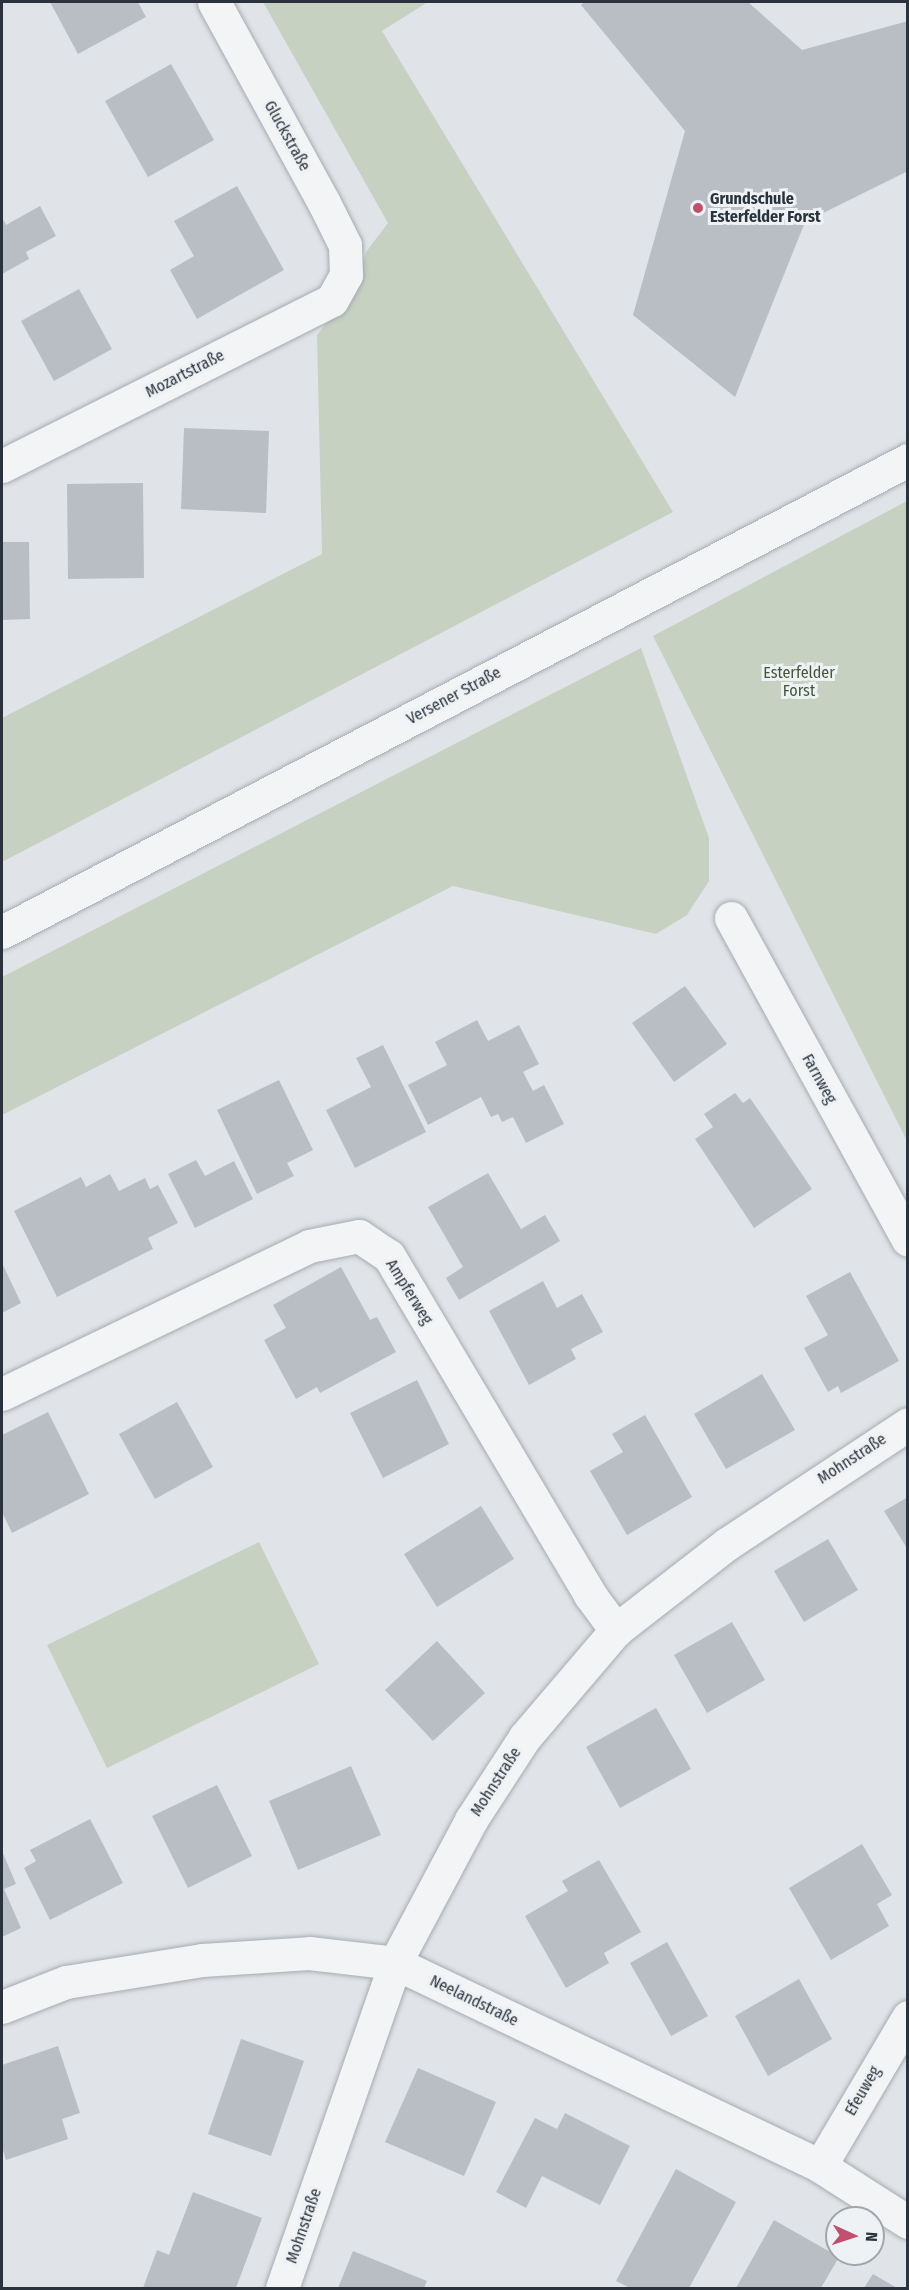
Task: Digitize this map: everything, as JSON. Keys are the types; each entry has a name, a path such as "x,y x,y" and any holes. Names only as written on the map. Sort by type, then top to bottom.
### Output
{"street":[{"name":"Gluckstraße","path":"214,2 345,245 346,275"},
{"name":"Mozartstraße","path":"5,455 332,300 346,275"},
{"name":"Versener Straße","path":"2,932 908,460"},
{"name":"Farnweg","path":"731,918 908,1240"},
{"name":"Ampferweg","path":"2,1394 309,1246 359,1236 388,1256 590,1595 616,1630"},
{"name":"Mohnstraße","path":"282,2289 395,1963 471,1820 525,1737 616,1630 727,1544 908,1424"},
{"name":"Neelandstraße","path":"2,2007 66,1982 202,1960 309,1953 395,1963 820,2166 908,2222"},
{"name":"Efeuweg","path":"820,2166 908,2017"}],"green space":[{"path":"263,2 428,2 382,31 673,512 2,862 2,718 322,554 317,335 357,285 366,252 388,223"},
{"name":"Esterfelder Forst","path":"907,501 907,1141 653,636"},
{"path":"641,648 709,838 709,881 687,915 656,934 453,886 2,1115 2,977"},
{"path":"259,1542 319,1664 107,1768 47,1645"}],"building":[{"path":"50,2 138,2 146,17 78,54"},
{"path":"584,2 748,2 802,50 908,21 908,171 805,222 735,397 633,315 685,131 581,5"},
{"path":"171,64 214,140 148,177 105,101"},
{"path":"237,186 284,270 197,319 170,270 194,256 174,221"},
{"path":"40,206 56,236 26,252 29,259 2,274 2,217 6,225"},
{"path":"79,289 112,349 54,381 21,321"},
{"path":"184,428 269,431 266,513 181,509"},
{"path":"143,483 144,578 68,579 67,484"},
{"path":"2,542 29,542 30,619 2,620"},
{"path":"685,986 727,1044 674,1082 632,1023"},
{"path":"477,1020 488,1041 519,1025 539,1064 523,1072 533,1091 544,1085 564,1124 526,1143 513,1117 502,1122 498,1114 491,1117 481,1097 428,1125 408,1085 447,1065 435,1042"},
{"path":"383,1045 426,1132 355,1168 326,1110 371,1087 356,1058"},
{"path":"279,1080 313,1150 287,1163 294,1176 257,1194 217,1110"},
{"path":"735,1093 743,1103 750,1098 812,1189 754,1228 695,1139 713,1127 704,1114"},
{"path":"196,1160 205,1176 234,1161 253,1199 195,1228 168,1174"},
{"path":"488,1173 521,1229 545,1215 560,1241 459,1300 446,1278 463,1267 428,1207"},
{"path":"110,1174 119,1191 145,1178 150,1189 158,1185 178,1223 148,1238 153,1249 57,1297 14,1211 81,1177 86,1187"},
{"path":"2,1263 21,1303 2,1313"},
{"path":"341,1267 370,1320 377,1317 396,1352 320,1393 317,1387 296,1399 264,1340 286,1328 273,1305"},
{"path":"850,1272 899,1361 841,1393 838,1386 828,1392 804,1348 828,1335 806,1296"},
{"path":"543,1281 557,1308 582,1294 603,1332 571,1349 576,1359 529,1385 489,1311"},
{"path":"762,1374 795,1430 726,1469 694,1414"},
{"path":"417,1380 449,1444 383,1478 350,1413"},
{"path":"177,1402 213,1467 155,1499 119,1434"},
{"path":"48,1412 89,1494 12,1533 2,1512 2,1435"},
{"path":"645,1415 692,1497 627,1535 590,1471 623,1452 612,1434"},
{"path":"908,1497 908,1550 884,1511"},
{"path":"481,1506 514,1559 437,1607 404,1554"},
{"path":"828,1539 858,1590 804,1622 774,1571"},
{"path":"732,1622 765,1680 707,1713 674,1655"},
{"path":"437,1641 485,1693 433,1741 385,1690"},
{"path":"656,1708 691,1769 620,1808 586,1747"},
{"path":"351,1766 381,1835 298,1870 269,1801"},
{"path":"217,1785 252,1856 188,1888 152,1816"},
{"path":"90,1819 123,1883 50,1920 24,1868 36,1861 30,1850"},
{"path":"862,1844 892,1895 877,1904 889,1926 831,1960 789,1888"},
{"path":"2,1851 16,1884 4,1889 21,1928 2,1937"},
{"path":"599,1860 641,1932 604,1953 609,1963 566,1988 525,1916 568,1891 562,1881"},
{"path":"667,1942 708,2016 671,2036 630,1963"},
{"path":"799,1979 832,2039 768,2076 735,2016"},
{"path":"241,2039 304,2061 271,2156 208,2134"},
{"path":"58,2046 80,2113 62,2119 68,2139 6,2160 2,2147 2,2065"},
{"path":"418,2068 496,2102 464,2176 385,2142"},
{"path":"565,2113 630,2146 600,2205 542,2176 526,2208 496,2192 535,2118 557,2129"},
{"path":"676,2169 736,2202 689,2288 630,2288 616,2281"},
{"path":"193,2192 262,2218 236,2288 143,2288 157,2250 169,2255"},
{"path":"774,2220 825,2249 825,2266 834,2266 821,2288 736,2288"},
{"path":"353,2251 427,2281 424,2288 338,2288"},
{"path":"873,2274 897,2288 864,2288"}],"place":[{"name":"Grundschule Esterfelder Forst","path":"698,208"}]}
